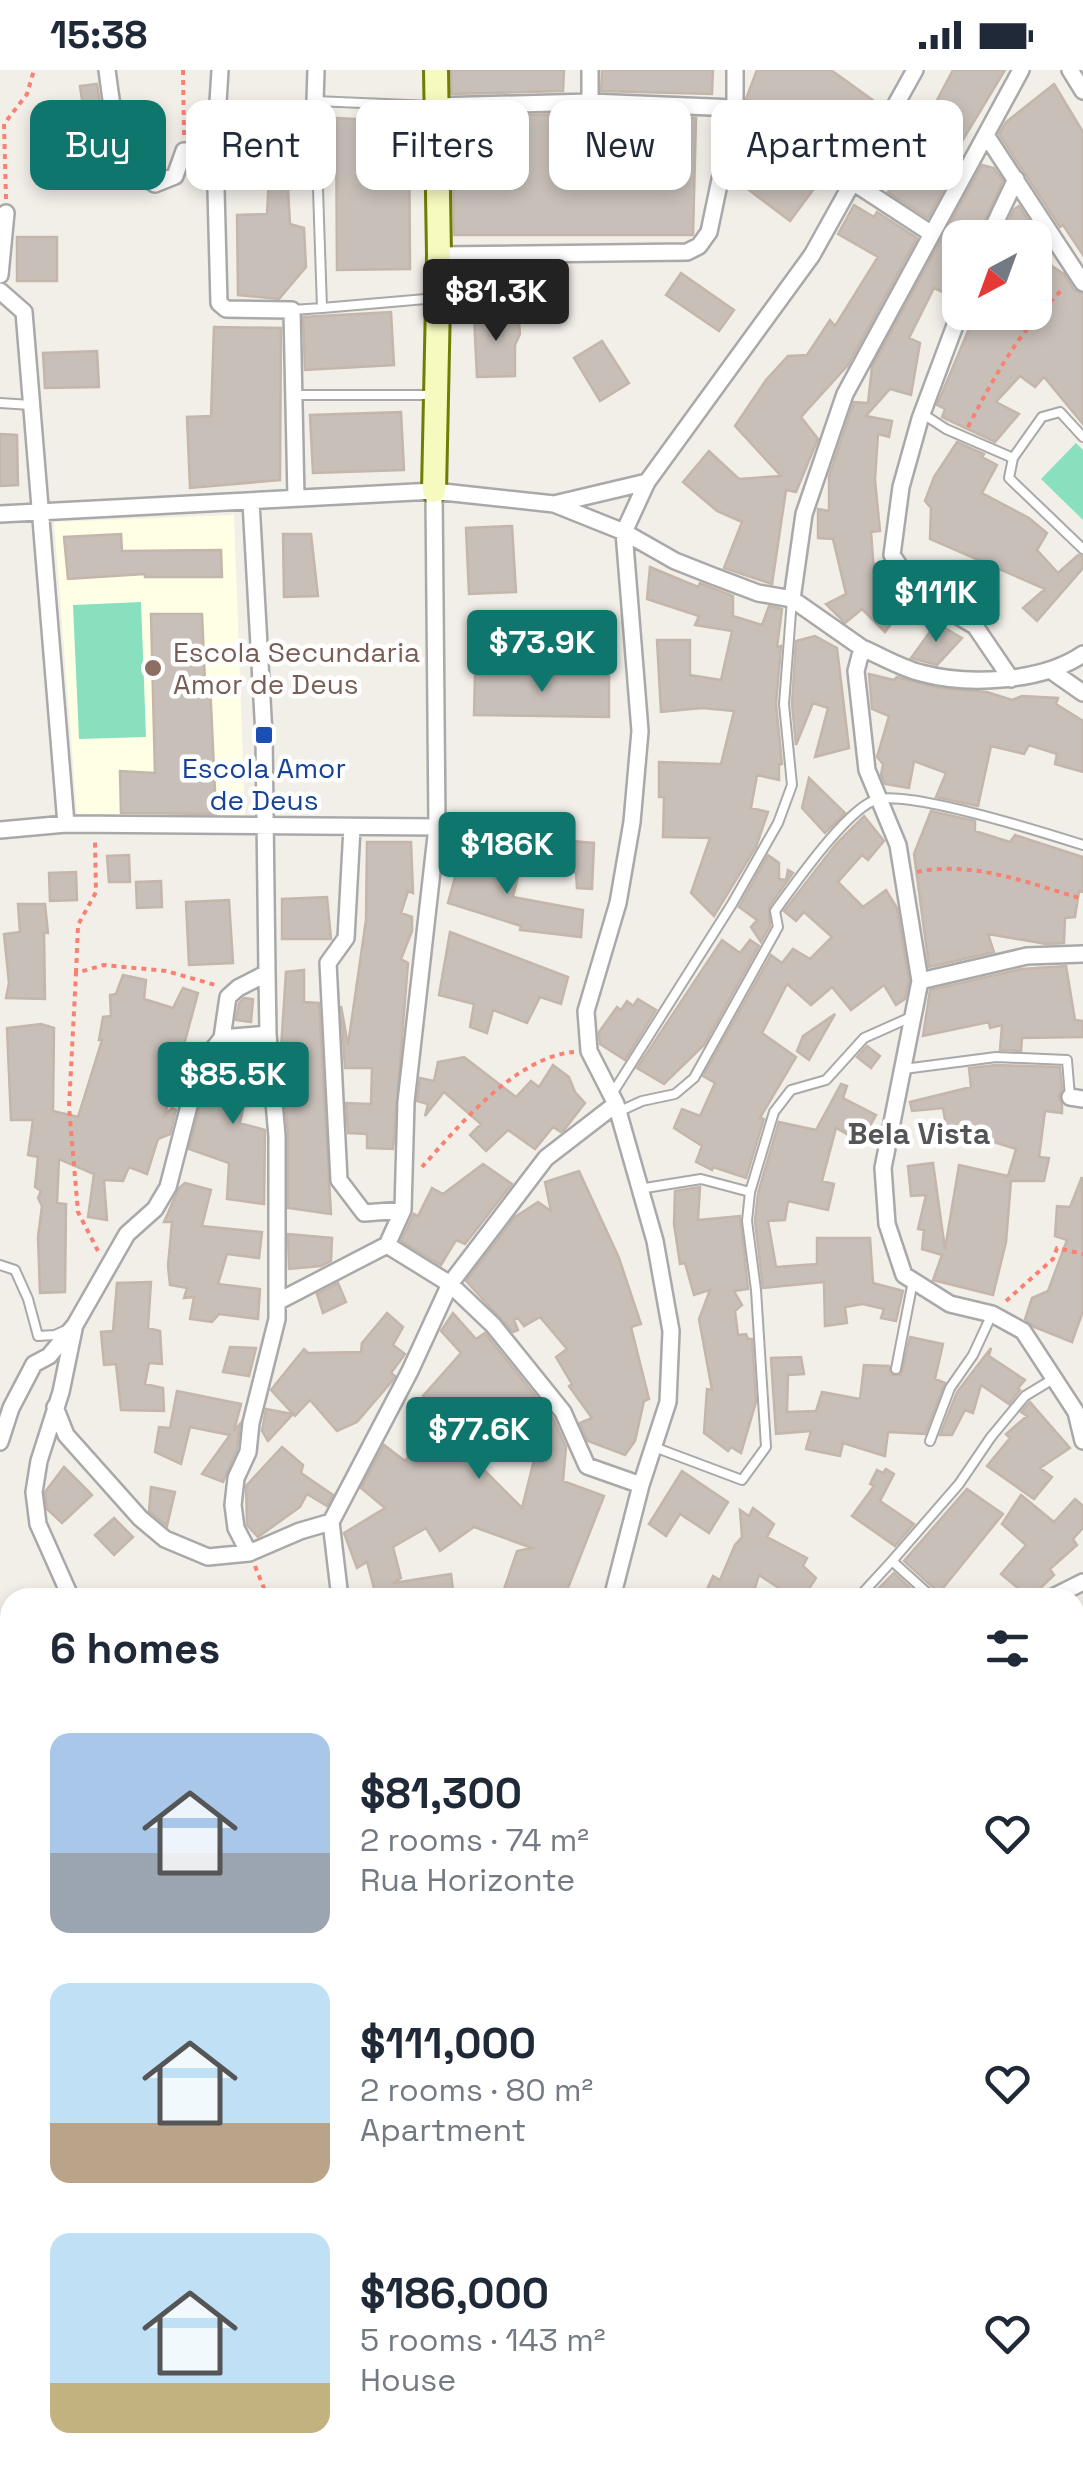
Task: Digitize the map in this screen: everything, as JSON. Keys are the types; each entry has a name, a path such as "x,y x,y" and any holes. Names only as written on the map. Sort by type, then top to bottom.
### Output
{"street":[{"path":"107,70 122,144 137,173 156,184 174,176 184,151"},
{"path":"218,100 220,70"},
{"path":"316,70 316,100"},
{"path":"436,70 436,100"},
{"path":"590,70 590,100"},
{"path":"734,70 735,100"},
{"path":"899,100 915,70"},
{"path":"792,599 804,514 844,394 1021,70"},
{"path":"1070,70 1083,91"},
{"path":"986,136 1080,279"},
{"path":"997,220 1016,179"},
{"path":"216,190 219,303 226,310 292,310 296,498"},
{"path":"277,1302 387,1246 403,1210 406,1102 437,826 434,491 438,190"},
{"path":"439,255 688,252 699,246 709,232 718,190"},
{"path":"615,1588 641,1485 668,1402 672,1331 655,1241 615,1104 589,1051 586,1011 618,903 632,822 640,730 624,532 647,482 812,254 850,190"},
{"path":"865,190 932,234"},
{"path":"0,275 6,213"},
{"path":"0,291 24,312 66,824"},
{"path":"953,330 922,413 902,487 892,555 917,592 975,626 1010,679"},
{"path":"554,504 647,482"},
{"path":"0,514 434,491 554,504 624,532 675,561 712,576 758,594 792,599 862,648 922,674 1010,679 1053,672 1083,654"},
{"path":"248,1553 236,1528 232,1505 236,1478 248,1452 251,1422 277,1318 277,1136 268,1034 264,735 251,502"},
{"path":"862,648 856,671 867,770 898,844 920,981 883,1168 887,1224 904,1275 950,1304 992,1314 1024,1332 1076,1412 1083,1441"},
{"path":"1053,672 1083,692"},
{"path":"0,830 66,824 437,826"},
{"path":"352,828 346,938 328,963 339,1180 364,1214 403,1210"},
{"path":"920,981 1027,956 1083,954"},
{"path":"0,1442 11,1408 34,1364 49,1356 75,1325 127,1234 155,1208 168,1187 199,1068 222,1038 228,997 267,973"},
{"path":"222,1038 268,1034"},
{"path":"339,1588 330,1522 450,1284 546,1158 615,1104"},
{"path":"387,1246 450,1284 493,1325 563,1412 587,1466 641,1485"},
{"path":"67,1588 38,1524 34,1492 38,1461 75,1325"},
{"path":"55,1408 66,1435 140,1518 165,1540 208,1557 248,1553 330,1522"}],"lane":[{"path":"319,190 322,308"},
{"path":"292,310 438,298"},
{"path":"294,395 436,395"},
{"path":"0,403 31,405"},
{"path":"1083,437 1060,412 1042,417 1013,458 1008,478 1083,549"},
{"path":"922,413 1013,458"},
{"path":"615,1104 778,822 792,784 784,704 792,599"},
{"path":"615,1104 675,1094 694,1078 778,927 775,910 856,812 878,798 914,800 1083,845"},
{"path":"654,1447 742,1480 766,1447 756,1290 747,1221 750,1192 774,1112 791,1090 826,1080 864,1038 910,1017"},
{"path":"902,1070 996,1058 1067,1060 1076,1098"},
{"path":"639,1189 701,1180 750,1192"},
{"path":"0,1265 15,1270 38,1336 55,1335 75,1325"},
{"path":"896,1368 913,1281"},
{"path":"930,1440 950,1388 973,1355 992,1314"},
{"path":"867,1588 959,1484 1025,1396 1054,1378"},
{"path":"892,1561 922,1588"}],"path":[{"path":"6,213 4,124 27,94 34,70"},
{"path":"183,70 184,151"},
{"path":"963,435 1008,352 1038,312 1080,279"},
{"path":"94,824 96,892 78,926 69,1107 78,1212 106,1269"},
{"path":"903,875 942,866 982,872 1083,899"},
{"path":"76,972 104,965 166,972 202,984 238,988"},
{"path":"422,1168 500,1087 562,1053 589,1051"},
{"path":"992,1314 1053,1260 1057,1248 1083,1254"},
{"path":"248,1553 264,1588"}],"shaded area":[{"name":"Escola Secundaria Amor de Deus","path":"234,515 245,816 77,814 54,522"}],"green space":[{"path":"1076,443 1083,450 1083,520 1041,479"},
{"path":"141,602 146,737 79,739 73,605"}],"building":[{"path":"451,70 564,70 563,91 451,94"},
{"path":"602,70 713,70 712,94 601,91"},
{"path":"757,70 831,70 873,100 747,100"},
{"path":"953,70 1005,70 963,140 963,100 937,100"},
{"path":"97,84 99,100 82,100 80,86"},
{"path":"1054,84 1083,132 1083,255 999,134 1006,122"},
{"path":"549,114 549,190 691,190 691,118 696,118 693,235 454,235 453,190 529,190 529,115"},
{"path":"336,118 356,119 356,190 409,190 410,269 337,270"},
{"path":"982,165 994,168 1003,181 985,220 952,220"},
{"path":"268,190 288,190 290,224 304,228 306,267 279,299 238,295 237,215 267,214"},
{"path":"749,190 813,190 790,221"},
{"path":"889,190 943,190 928,218"},
{"path":"854,205 874,217 877,212 917,238 848,365 801,417 818,439 796,492 786,490 772,584 724,568 742,522 717,511 683,482 709,451 739,479 781,476 735,426 766,380 788,356 807,355 830,320 835,326 878,257 838,234"},
{"path":"1019,206 1028,220 1009,220"},
{"path":"17,237 57,237 57,281 17,281"},
{"path":"942,238 942,292 934,288 909,338 920,343 911,395 890,389 866,416 892,421 889,437 878,434 875,480 880,531 871,532 874,571 902,596 897,603 903,608 885,632 862,609 845,623 826,604 846,594 833,539 818,538 818,509 829,511 829,476 854,402 868,403 872,367"},
{"path":"1052,266 1064,274 1074,290 1083,294 1083,424 1044,377 1035,387 1020,376 996,402 1019,414 995,442 942,417 945,409 937,405 968,330 1052,330"},
{"path":"681,273 734,310 719,331 666,295"},
{"path":"391,312 394,365 305,370 303,317"},
{"path":"518,312 520,334 515,345 515,376 477,377 474,316"},
{"path":"214,327 281,328 280,480 190,488 187,417 211,416"},
{"path":"602,341 629,383 600,401 574,358"},
{"path":"97,351 99,387 45,388 43,353"},
{"path":"401,412 404,470 313,473 310,415"},
{"path":"0,434 17,435 18,485 0,486"},
{"path":"957,442 984,454 982,457 997,465 982,493 1029,518 1047,533 1037,550 1058,573 1078,555 1083,556 1083,568 1037,621 1023,608 1045,589 930,539 931,508 925,501 934,477"},
{"path":"512,526 516,592 469,594 466,528"},
{"path":"121,534 122,551 221,550 222,577 145,574 68,579 64,537"},
{"path":"283,534 311,534 318,596 284,597"},
{"path":"650,567 698,587 700,583 733,596 733,616 762,625 769,606 782,609 776,704 782,764 779,780 757,775 751,808 768,812 756,847 714,916 691,893 710,838 663,837 664,797 659,797 659,762 721,764 734,711 702,708 661,712 657,640 690,640 690,675 721,680 732,631 695,625 699,616 647,599"},
{"path":"944,571 998,601 995,617 942,587"},
{"path":"151,614 202,614 205,682 210,682 216,814 121,813 120,771 155,773"},
{"path":"931,620 962,638 937,665 911,658 932,629"},
{"path":"815,636 837,648 849,748 815,757 828,708 813,703 796,745 792,704 796,641"},
{"path":"475,674 609,675 609,717 474,715"},
{"path":"869,674 939,688 987,692 1012,700 1022,696 1058,698 1056,704 1083,721 1083,772 1055,764 1057,754 1029,745 1024,754 991,746 978,806 936,797 946,773 914,761 909,788 885,784 881,775 883,764 877,757 889,716 872,709"},
{"path":"809,778 845,813 825,833 802,808"},
{"path":"931,811 975,821 975,831 1010,842 1015,835 1083,857 1083,892 1079,891 1075,917 1065,918 1064,943 1046,944 988,934 994,952 929,967 914,854"},
{"path":"864,816 884,841 868,860 862,855 838,882 863,907 886,890 897,908 909,981 905,999 896,1005 884,985 851,1010 832,987 811,1005 787,984 762,1033 796,1057 760,1118 764,1119 746,1178 713,1167 712,1170 696,1162 702,1146 674,1128 682,1109 700,1116 715,1083 703,1076 771,955 782,963 793,949 810,959 832,937 804,912 796,921 784,911 836,844"},
{"path":"538,838 594,843 592,889 577,888 576,873 533,864"},
{"path":"367,842 411,842 413,893 408,891 401,913 412,917 412,931 401,959 408,963 393,1149 367,1148 367,1134 348,1133 346,1103 371,1104 372,1068 345,1068 341,1006 348,1045 366,920"},
{"path":"464,844 520,869 513,897 583,910 581,937 520,930 521,926 448,903"},
{"path":"129,855 130,882 109,882 107,856"},
{"path":"768,855 779,863 779,879 786,880 788,870 793,873 769,907 770,926 761,942 751,927 757,920 739,907"},
{"path":"76,872 77,900 50,901 49,873"},
{"path":"161,881 162,907 137,908 136,882"},
{"path":"327,897 331,939 282,939 282,899"},
{"path":"229,900 233,963 189,965 186,902"},
{"path":"18,904 45,904 45,999 6,998 9,983 4,934 20,932"},
{"path":"450,932 568,977 561,1004 540,997 527,1023 493,1010 487,1033 470,1027 474,1004 439,995"},
{"path":"722,940 740,953 750,940 759,946 704,1045 664,1084 637,1068"},
{"path":"1066,966 1075,1020 1083,1021 1083,1037 1022,1038 1021,1051 1000,1050 1002,1025 990,1028 989,1022 923,1036 930,990 1021,969"},
{"path":"304,970 304,1002 319,1003 331,1214 288,1208 288,1135 281,1049 286,972"},
{"path":"123,975 146,980 144,999 173,1008 183,988 198,993 165,1115 172,1108 176,1110 170,1134 158,1139 147,1174 129,1167 123,1181 104,1180 107,1220 88,1217 94,1174 59,1159 57,1203 66,1204 65,1292 40,1293 38,1237 42,1206 38,1198 41,1191 35,1187 38,1157 28,1155 33,1120 11,1120 7,1028 41,1024 54,1028 53,1111 78,1117 102,1040 103,1017 111,1016 110,995 116,994"},
{"path":"244,998 253,999 251,1022 236,1020"},
{"path":"638,999 656,1010 625,1060 600,1044 599,1032 617,1007 621,1010 627,1001 633,1006"},
{"path":"835,1014 809,1060 797,1051 803,1036"},
{"path":"867,1046 880,1056 871,1068 857,1057"},
{"path":"240,1048 239,1062 259,1061 262,1092 247,1090 240,1123 265,1130 264,1204 227,1199 229,1163 189,1149 209,1072 228,1049"},
{"path":"464,1057 516,1097 531,1081 539,1087 553,1065 569,1077 585,1103 564,1130 553,1127 535,1149 508,1130 486,1151 470,1135 481,1124 444,1092 425,1116 428,1104 417,1101 420,1078 434,1081 438,1062"},
{"path":"1060,1067 1062,1113 1045,1111 1039,1157 1049,1158 1044,1181 1011,1181 1006,1242 993,1295 933,1280 942,1255 922,1249 924,1230 918,1229 926,1195 911,1196 908,1166 933,1163 945,1249 959,1165 1008,1176 1016,1149 972,1135 948,1137 943,1108 912,1111 910,1102 971,1087 969,1068"},
{"path":"841,1084 847,1086 843,1098 876,1115 861,1142 836,1128 822,1181 834,1184 828,1210 788,1201 785,1220 768,1221 776,1267 817,1264 817,1238 870,1238 873,1283 903,1291 896,1321 881,1318 884,1309 863,1304 845,1307 847,1323 825,1326 824,1282 763,1288 755,1221 758,1193 779,1122 816,1130"},
{"path":"483,1164 512,1184 465,1244 456,1240 441,1265 401,1241 432,1188 443,1194"},
{"path":"579,1171 619,1258 641,1324 631,1327 649,1399 644,1401 635,1441 625,1455 588,1441 580,1423 592,1418 569,1386 572,1384 556,1357 567,1349 540,1317 524,1326 518,1318 514,1320 518,1330 513,1332 466,1281 515,1217 538,1202 551,1211 545,1182"},
{"path":"1082,1177 1083,1311 1072,1342 1034,1327 1025,1319 1032,1298 1048,1291 1067,1240 1055,1236 1057,1206 1070,1207"},
{"path":"185,1183 211,1190 202,1226 262,1232 259,1258 227,1254 218,1284 260,1289 258,1319 219,1314 212,1322 190,1319 194,1297 184,1298 187,1288 170,1285 172,1222 164,1222"},
{"path":"700,1187 698,1220 740,1216 748,1289 734,1291 742,1305 735,1311 738,1335 746,1334 752,1339 756,1402 741,1453 731,1447 728,1451 704,1433 707,1389 712,1390 699,1319 710,1290 694,1295 685,1263 680,1264 674,1224 675,1191"},
{"path":"288,1234 332,1238 331,1261 321,1266 289,1269"},
{"path":"151,1282 148,1328 160,1331 162,1364 149,1363 145,1384 163,1388 164,1411 121,1410 116,1364 104,1365 101,1332 113,1331 117,1283"},
{"path":"338,1283 346,1302 323,1313 317,1294"},
{"path":"387,1313 403,1327 393,1345 405,1354 391,1373 395,1376 392,1381 357,1422 337,1431 310,1400 295,1416 271,1390 304,1349 308,1353 361,1352 362,1343"},
{"path":"453,1313 476,1339 485,1333 553,1418 566,1447 563,1481 604,1496 568,1588 504,1588 517,1551 532,1548 474,1527 440,1551 426,1528 393,1547 401,1578 393,1583 451,1574 453,1588 374,1588 367,1562 357,1568 344,1533 385,1508 361,1488 384,1445 405,1461 442,1416 423,1396 461,1353 441,1331","holes":["519,1417 535,1456 522,1508 478,1464"]},
{"path":"910,1337 943,1344 935,1379 945,1383 925,1434 888,1432 885,1456 843,1443 840,1456 806,1449 811,1431 776,1434 771,1358 801,1357 804,1374 788,1375 787,1412 816,1411 822,1392 860,1399 864,1365 889,1366 892,1375 901,1375"},
{"path":"230,1347 256,1348 249,1376 223,1372"},
{"path":"991,1348 989,1356 1025,1380 1020,1390 1009,1404 981,1385 973,1413 965,1410 952,1435 940,1435 957,1392"},
{"path":"177,1391 241,1404 234,1431 240,1424 237,1449 223,1482 202,1474 230,1435 190,1427 181,1464 155,1452 159,1427 170,1428"},
{"path":"1030,1402 1070,1448 1040,1468 1052,1477 1034,1499 987,1466 1010,1438 1006,1434 1027,1416 1021,1412"},
{"path":"266,1409 293,1414 268,1441 262,1431"},
{"path":"282,1447 303,1465 301,1473 333,1495 327,1506 307,1494 300,1507 258,1537 247,1525 246,1486"},
{"path":"64,1467 92,1495 62,1523 47,1509 45,1492"},
{"path":"886,1469 894,1474 880,1501 914,1524 895,1546 852,1516 874,1486 870,1484 877,1470 883,1473"},
{"path":"682,1471 728,1502 709,1533 680,1514 666,1536 649,1524"},
{"path":"151,1487 175,1492 167,1526 149,1511"},
{"path":"967,1489 1003,1514 943,1588 934,1588 904,1561"},
{"path":"1021,1495 1054,1522 1075,1499 1083,1506 1083,1528 1073,1539 1077,1545 1050,1569 1054,1575 1040,1588 1018,1588 1001,1574 1026,1545 1002,1524"},
{"path":"753,1508 774,1524 767,1537 807,1558 803,1566 816,1578 810,1588 779,1588 759,1575 755,1588 708,1588 713,1576 720,1580 742,1537 740,1510 749,1516"},
{"path":"114,1518 133,1537 114,1555 95,1535"},
{"path":"894,1573 910,1588 879,1588"}],"place":[{"name":"Escola Secundaria Amor de Deus","path":"153,668"},
{"name":"Escola Amor de Deus","path":"264,735"}],"district":[{"name":"Bela Vista","path":"919,1133"}]}
